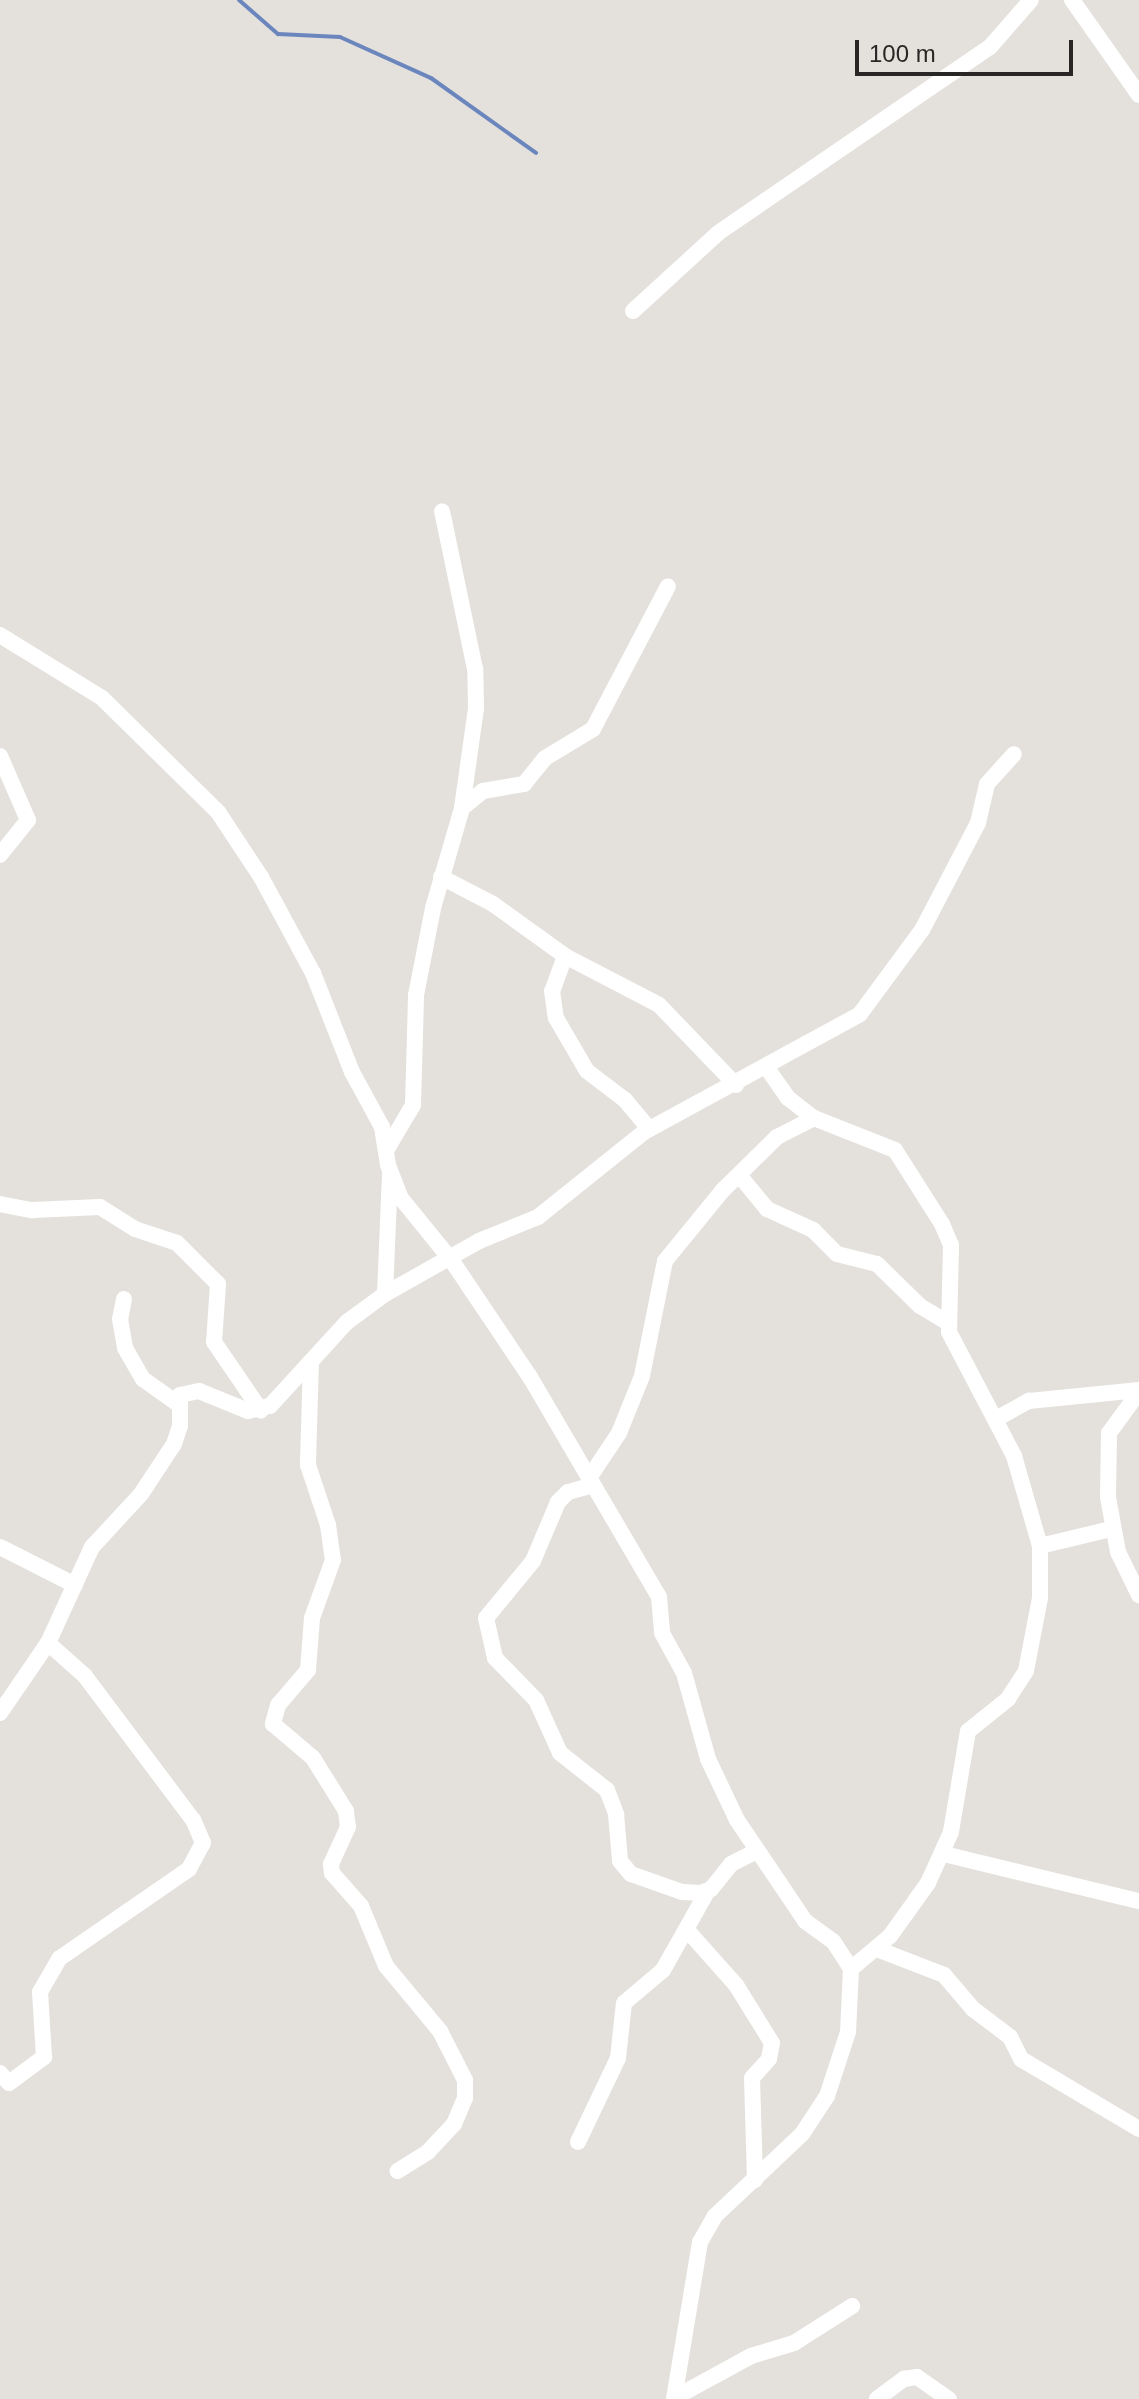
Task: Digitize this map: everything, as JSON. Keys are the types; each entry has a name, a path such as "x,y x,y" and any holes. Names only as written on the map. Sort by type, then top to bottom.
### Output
{"street":[{"path":"633,311 718,233 990,47 1031,0"},
{"path":"1072,0 1139,95"},
{"path":"387,1149 413,1105 416,995 441,877 462,808 476,681 442,511"},
{"path":"462,808 483,791 524,784 545,758 595,727 668,586"},
{"path":"0,635 86,684 218,812 293,930 352,1072 382,1127 390,1173 385,1294"},
{"path":"261,1411 347,1322 385,1294 452,1261 479,1241 538,1217 649,1129 736,1085 852,1019 883,987 922,930 984,809 987,784 1014,754"},
{"path":"0,756 28,820 0,855"},
{"path":"441,877 493,904 565,956 659,1005 736,1085"},
{"path":"565,956 552,991 556,1018 587,1071 625,1100 649,1129"},
{"path":"767,1068 788,1098 814,1118 891,1146 949,1237 948,1323 956,1351 996,1419 1026,1486 1040,1546 1040,1598 1026,1671 1008,1699 968,1731 959,1799 944,1854 913,1908 877,1949 851,1969"},
{"path":"707,1892 653,1884 621,1864 616,1814 607,1790 557,1749 536,1700 501,1667 486,1634 486,1618 533,1561 558,1502 568,1492 591,1482 619,1433 642,1376 665,1261 739,1175 777,1137 814,1118"},
{"path":"390,1173 400,1197 452,1261 591,1482 659,1597 662,1633 690,1689 708,1759 757,1851 805,1921 833,1941 851,1969 848,2032 827,2096 802,2134 715,2216 700,2242 674,2399"},
{"path":"739,1175 767,1209 813,1230 837,1254 872,1261 920,1306 948,1323"},
{"path":"0,1204 32,1210 100,1207 135,1229 177,1243 218,1284 214,1342 261,1411"},
{"path":"124,1299 120,1319 125,1348 143,1379 178,1404"},
{"path":"311,1361 308,1465 328,1525 333,1560 312,1618 308,1670 278,1705 273,1724 313,1758 346,1811 348,1827 331,1864 332,1873 361,1906 386,1966 440,2031 465,2080 465,2098 454,2124 428,2152 397,2171"},
{"path":"0,1713 48,1643 100,1536 141,1494 174,1444 180,1426 178,1404 184,1392 199,1391 235,1408 261,1411"},
{"path":"996,1419 1029,1401 1139,1391"},
{"path":"1139,1391 1109,1433 1111,1529 1139,1595"},
{"path":"1040,1546 1111,1529"},
{"path":"2,1554 75,1585"},
{"path":"0,2073 9,2083 44,2057 40,1992 60,1958 189,1869 203,1843 193,1820 85,1676 48,1643"},
{"path":"578,2142 618,2058 624,2003 663,1970 707,1892 731,1864 757,1851"},
{"path":"944,1854 1139,1901"},
{"path":"687,1930 736,1985 772,2043 769,2059 752,2078 755,2180"},
{"path":"877,1949 944,1975 973,2009 1010,2037 1021,2059 1139,2129"},
{"path":"674,2399 751,2356 794,2343 852,2306"},
{"path":"877,2399 904,2379 917,2377 949,2399"}],"waterway":[{"path":"239,0 278,34 340,37 431,78 536,153"}]}
